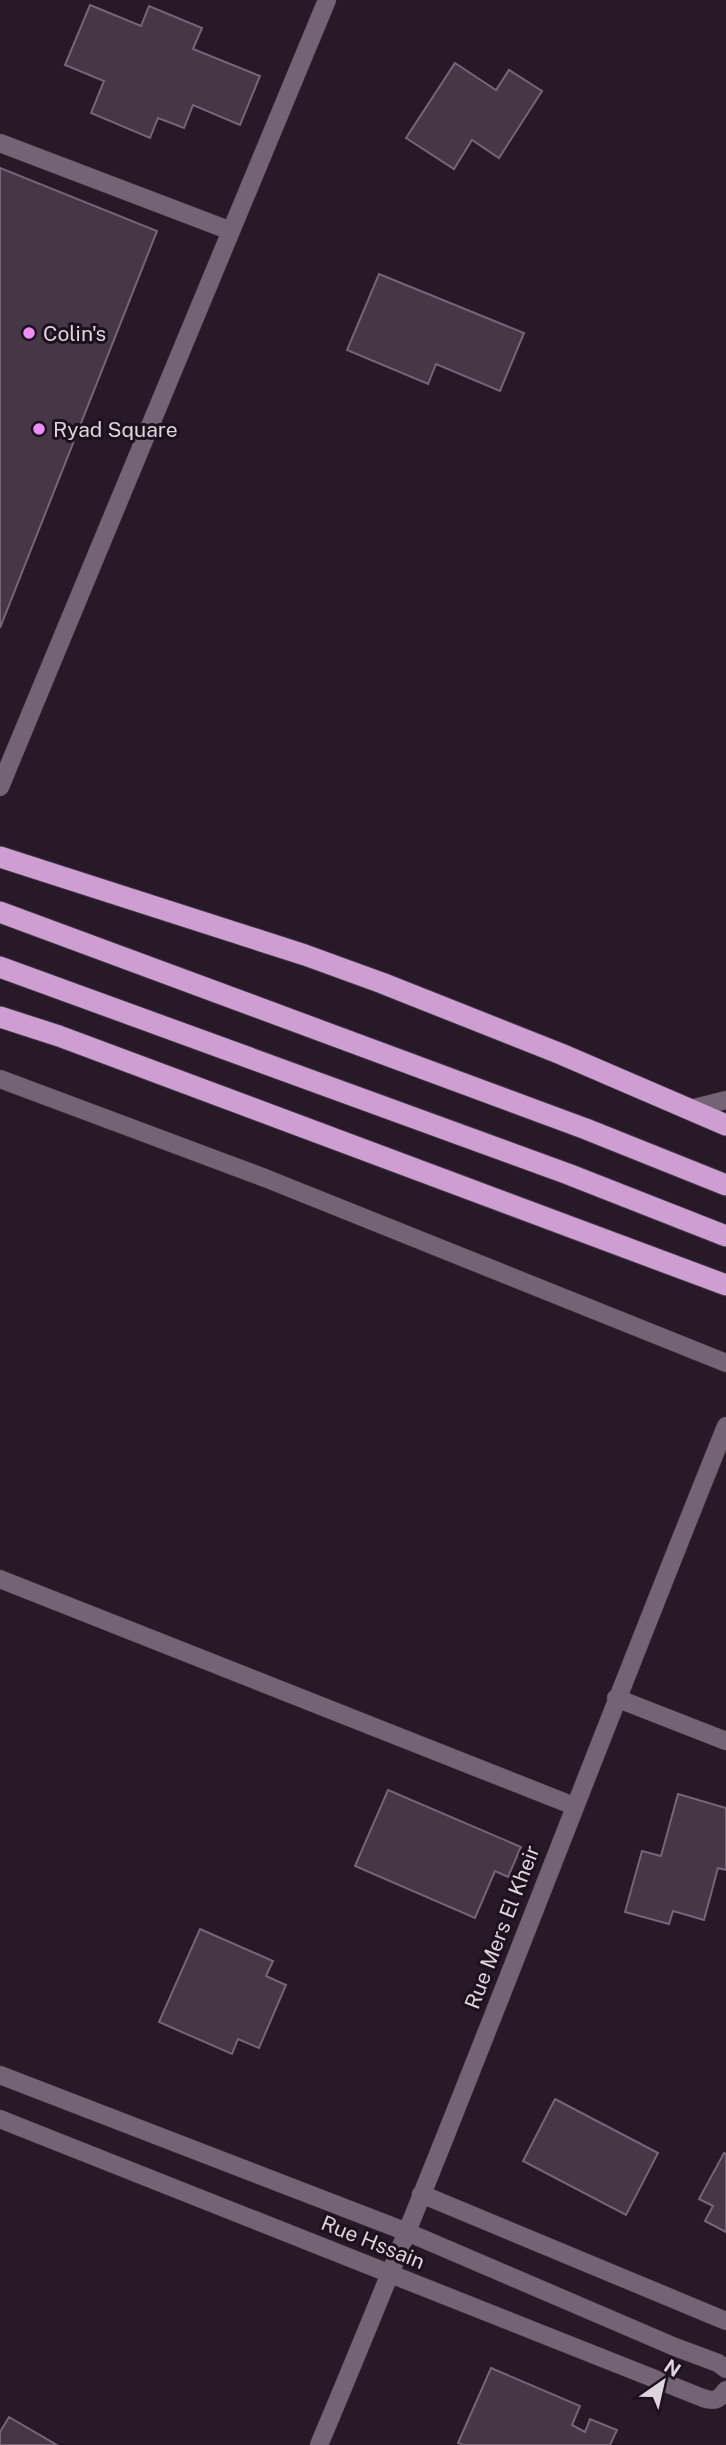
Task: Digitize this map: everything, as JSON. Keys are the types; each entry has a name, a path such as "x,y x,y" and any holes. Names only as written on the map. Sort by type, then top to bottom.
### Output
{"highway":[{"path":"0,857 305,955 561,1054 726,1125"},
{"path":"0,912 586,1129 726,1185"},
{"path":"0,967 568,1174 726,1236"},
{"path":"0,1017 60,1036 726,1285"}],"street":[{"path":"0,787 327,0"},
{"path":"0,142 231,231"},
{"path":"0,1079 265,1178 726,1363"},
{"path":"690,1109 726,1100"},
{"name":"Rue Mers El Kheir","path":"319,2445 391,2274 616,1698 726,1426"},
{"path":"0,1579 573,1807"},
{"path":"616,1698 726,1741"},
{"name":"Rue Hssain","path":"0,2074 407,2232 718,2363 726,2369"},
{"name":"Rue Hssain","path":"0,2119 712,2401 722,2396 726,2390"},
{"path":"421,2194 726,2321"}],"building":[{"path":"90,5 141,26 149,6 202,28 193,49 260,76 240,125 193,105 184,128 158,118 150,138 91,113 104,81 65,65"},
{"path":"455,63 496,90 509,70 542,91 499,158 472,140 454,169 406,138"},
{"name":"Ryad Square","path":"0,168 157,231 0,628"},
{"path":"379,274 524,333 500,391 436,364 428,384 347,350"},
{"path":"388,1790 521,1847 508,1877 495,1871 475,1918 355,1866"},
{"path":"678,1794 726,1808 726,1870 718,1868 704,1920 673,1911 669,1924 625,1912 642,1851 661,1856"},
{"path":"200,1929 273,1961 266,1976 286,1985 259,2048 238,2039 232,2054 159,2022"},
{"path":"555,2099 658,2153 626,2215 523,2161"},
{"path":"724,2153 726,2232 705,2221 713,2206 699,2199"},
{"path":"491,2368 580,2406 572,2425 585,2432 590,2419 617,2430 610,2445 458,2443"},
{"path":"9,2417 57,2445 0,2445 0,2432"}],"place":[{"name":"Colin's","path":"29,333"},
{"name":"Ryad Square","path":"39,429"}]}
